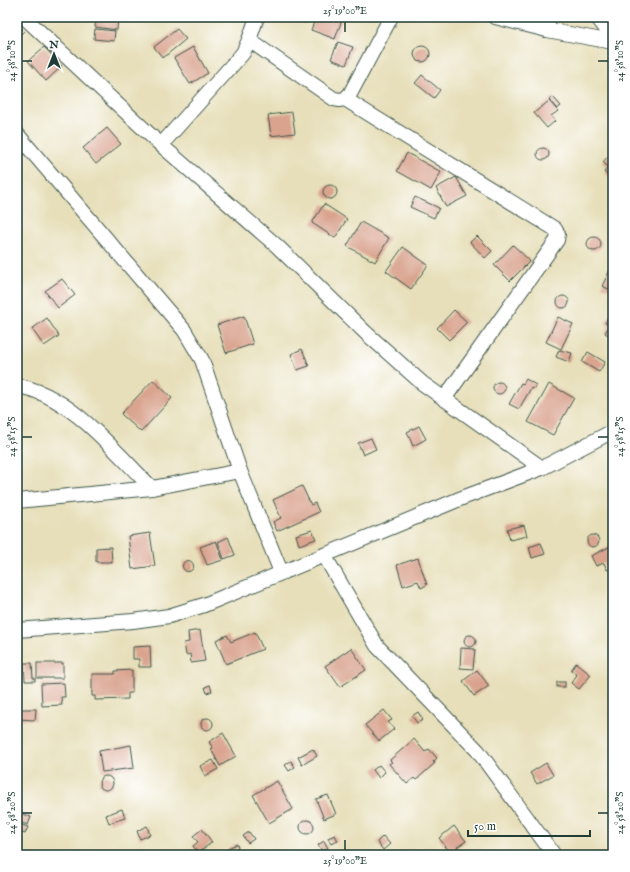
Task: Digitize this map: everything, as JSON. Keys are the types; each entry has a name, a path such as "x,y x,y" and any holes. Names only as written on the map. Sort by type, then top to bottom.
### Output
{"street":[{"path":"24,17 161,145 277,246 411,373 444,399 542,468"},
{"path":"161,145 243,53 257,17"},
{"path":"249,40 334,99 340,100 345,99 350,94 391,17"},
{"path":"495,17 548,24 613,42"},
{"path":"597,17 613,38"},
{"path":"345,99 555,229 558,234 557,240 444,399"},
{"path":"17,134 184,330 197,350 240,471 281,572"},
{"path":"17,386 36,390 58,402 92,429 152,488"},
{"path":"17,630 133,622 170,616 204,605 462,498 542,468 613,431"},
{"path":"17,501 152,488 240,471"},
{"path":"324,555 377,646 478,751 554,855"}],"building":[{"path":"96,17 118,17 117,30 95,27"},
{"path":"289,17 308,17 305,23"},
{"path":"316,17 343,17 335,39 311,30"},
{"path":"17,24 24,31 17,38"},
{"path":"95,29 115,31 114,41 94,39"},
{"path":"177,29 186,39 163,58 154,47"},
{"path":"338,42 353,47 346,65 331,59"},
{"path":"422,46 428,48 430,54 428,60 422,62 416,60 414,54 416,48"},
{"path":"44,47 62,66 46,81 28,61"},
{"path":"193,47 208,73 190,84 174,58"},
{"path":"422,75 440,90 434,98 415,83"},
{"path":"553,97 561,106 557,109 549,100"},
{"path":"549,101 558,111 551,116 555,121 547,128 534,113"},
{"path":"292,112 295,133 271,136 268,115"},
{"path":"613,126 613,136 609,134"},
{"path":"107,128 121,144 96,164 83,148"},
{"path":"541,148 545,148 549,154 545,160 541,160 537,156 537,152"},
{"path":"407,153 441,172 431,190 397,171"},
{"path":"609,155 613,159 612,179 604,172 608,167 603,162"},
{"path":"456,177 467,196 446,207 436,188"},
{"path":"330,185 335,187 337,192 335,197 330,199 325,197 323,192 325,187"},
{"path":"415,197 439,208 434,218 410,207"},
{"path":"324,204 347,219 335,238 312,223"},
{"path":"361,222 389,238 375,262 347,246"},
{"path":"477,236 492,251 485,258 470,242"},
{"path":"594,237 599,239 601,244 599,249 594,251 589,249 587,244 589,239"},
{"path":"513,245 530,261 510,281 494,265"},
{"path":"403,247 428,265 411,289 386,271"},
{"path":"611,268 613,269 613,291 602,286"},
{"path":"62,279 75,295 58,308 45,291"},
{"path":"563,296 567,298 569,302 567,306 563,308 559,306 557,302 559,298"},
{"path":"454,310 467,322 449,340 437,328"},
{"path":"611,313 613,314 613,338 605,333 609,326 605,323"},
{"path":"244,316 253,344 226,353 217,325"},
{"path":"558,317 573,324 561,349 546,342"},
{"path":"47,318 59,336 44,346 32,329"},
{"path":"302,349 309,366 297,370 291,354"},
{"path":"559,350 572,353 569,362 556,357"},
{"path":"588,352 605,362 599,372 582,362"},
{"path":"526,379 536,385 533,389 531,388 519,409 509,404 521,383 523,384"},
{"path":"153,380 172,398 141,432 121,414"},
{"path":"497,382 501,382 505,388 501,394 497,394 493,390 493,386"},
{"path":"549,384 574,398 553,435 528,422"},
{"path":"419,426 426,439 413,446 407,432"},
{"path":"371,438 376,449 363,455 358,443"},
{"path":"302,486 311,505 315,503 319,512 277,531 273,522 281,518 273,500"},
{"path":"524,525 527,536 510,540 507,529"},
{"path":"312,530 316,539 299,545 296,535"},
{"path":"150,533 155,566 132,569 128,536"},
{"path":"591,535 595,535 599,541 595,547 591,547 587,543 587,539"},
{"path":"228,537 235,555 224,559 218,542"},
{"path":"216,541 223,560 207,565 200,547"},
{"path":"541,543 545,554 532,558 529,547"},
{"path":"613,545 613,567 607,570 604,563 596,566 591,556"},
{"path":"111,547 112,562 96,562 96,548"},
{"path":"418,558 427,585 421,588 418,581 403,586 397,565"},
{"path":"188,560 192,562 194,566 192,570 188,572 184,570 182,566 184,562"},
{"path":"200,630 205,661 191,663 190,654 186,655 184,643 189,642 188,632"},
{"path":"255,632 263,649 226,664 216,640 227,635 231,642"},
{"path":"468,635 472,635 476,641 472,647 468,647 464,643 464,639"},
{"path":"150,646 151,667 139,667 139,659 133,659 133,647"},
{"path":"351,648 366,670 340,687 325,666"},
{"path":"461,648 475,649 473,669 460,668"},
{"path":"24,663 32,663 33,678 35,678 35,681 25,681"},
{"path":"37,663 63,663 63,678 37,678"},
{"path":"576,663 591,675 579,689 571,683 577,675 571,670"},
{"path":"132,670 132,693 128,693 128,699 95,700 95,696 92,696 92,674 115,674 115,671"},
{"path":"477,670 489,686 474,696 463,681"},
{"path":"557,682 565,682 565,687 557,687"},
{"path":"64,683 65,697 61,697 62,705 42,706 41,684"},
{"path":"210,685 212,691 207,693 205,687"},
{"path":"17,709 36,709 35,720 17,719"},
{"path":"384,710 392,720 388,722 394,729 379,741 365,725"},
{"path":"418,712 423,720 417,723 412,716"},
{"path":"207,718 211,720 213,724 211,728 207,730 203,728 201,724 203,720"},
{"path":"223,733 236,756 220,766 209,742"},
{"path":"414,739 425,752 429,749 437,758 433,762 435,763 416,780 414,778 407,784 389,764 392,762 390,760"},
{"path":"131,745 134,768 102,772 99,751"},
{"path":"313,749 317,756 302,765 298,757"},
{"path":"213,760 218,769 205,776 200,766"},
{"path":"291,761 295,767 289,771 285,765"},
{"path":"546,763 553,775 537,784 530,773"},
{"path":"379,765 385,772 379,778 373,770"},
{"path":"106,776 111,778 113,783 111,788 106,790 101,788 99,783 101,778"},
{"path":"277,781 293,809 269,823 253,795"},
{"path":"328,795 336,814 324,819 316,799"},
{"path":"122,809 125,818 109,823 106,815"},
{"path":"17,812 31,817 28,825 17,821"},
{"path":"304,820 310,820 314,824 314,830 310,834 304,834 300,830 300,824"},
{"path":"17,823 28,827 25,834 17,831"},
{"path":"147,826 150,835 140,839 137,831"},
{"path":"454,826 466,841 457,847 459,850 452,855 439,838"},
{"path":"202,829 212,842 198,853 193,846 198,842 193,836"},
{"path":"249,832 254,839 248,843 243,836"},
{"path":"335,835 338,841 331,844 328,838"},
{"path":"383,836 390,844 383,850 377,842"},
{"path":"324,841 328,848 322,851 318,845"},
{"path":"237,844 238,848 229,852 228,848"},
{"path":"116,851 120,855 112,855"}]}
